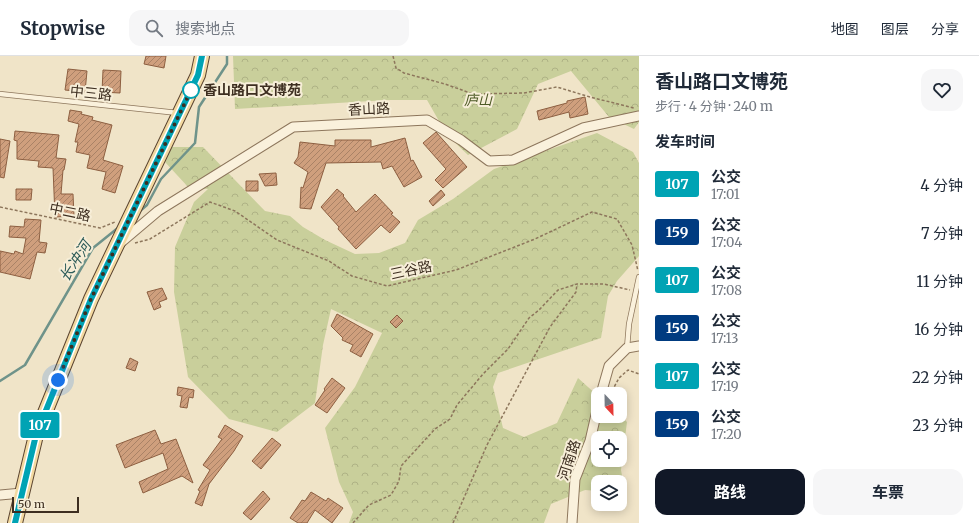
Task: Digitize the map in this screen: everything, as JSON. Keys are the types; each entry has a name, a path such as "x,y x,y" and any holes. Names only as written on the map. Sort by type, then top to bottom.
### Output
{"main road":[{"path":"15,523 36,435 91,299 198,75 202,56"}],"street":[{"name":"香山路","path":"116,247 158,211 293,127 427,120 461,140 489,161 513,160 583,128 638,113"},
{"path":"603,387 609,366 627,348 639,346"},
{"name":"河南路","path":"572,523 575,479 590,440 594,423"},
{"path":"0,494 22,493"}],"lane":[{"name":"中三路","path":"0,94 180,114"},
{"path":"627,348 629,324 639,276"}],"path":[{"path":"394,56 396,68 404,73 445,84 473,94 524,93 557,86 590,97 634,107 638,113"},
{"name":"三谷路","path":"116,247 150,240 210,202 235,211 277,240 329,261 352,276 387,286 456,270 534,239 592,212 617,219 632,245 639,276"},
{"name":"中二路","path":"0,207 100,228 116,222"},
{"path":"353,523 369,506 391,495 399,481 401,466 435,429 450,418 457,405 483,374 508,349 529,318 558,290 577,284 604,284 636,291"},
{"path":"453,523 487,445 550,327 576,292 577,284"},
{"path":"614,387 619,378 628,370 639,374"}],"green space":[{"name":"庐山","path":"233,56 639,56 639,122 634,129 609,117 571,71 538,84 517,129 468,155 447,135 427,100 388,100 235,109"},
{"path":"597,133 633,152 639,163 639,256 617,281 608,296 601,338 498,373 493,387 503,428 524,437 557,423 578,378 591,390 591,423 627,423 626,431 591,431 591,467 621,467 622,475 591,475 591,490 585,490 551,504 544,523 349,523 353,512 339,482 325,428 355,387 382,333 331,309 323,345 315,403 277,432 229,419 188,377 174,292 175,247 194,202 208,189 189,188 165,162 172,147 203,147 265,211 290,216 303,227 325,240 355,254 379,253 405,243 418,220 453,199 494,169"}],"building":[{"path":"146,56 166,56 164,68 144,64"},
{"path":"68,69 87,71 85,92 65,90"},
{"path":"103,70 121,71 120,93 102,92"},
{"path":"585,97 588,114 570,118 569,112 539,120 537,111"},
{"path":"70,110 82,112 81,114 93,117 92,120 112,125 103,160 123,166 115,193 102,189 106,172 87,168 90,155 76,152 78,142 75,142 79,124 68,121"},
{"path":"15,131 59,135 56,158 66,159 63,170 61,194 73,194 74,216 55,217 53,168 38,167 39,161 17,159 17,141 14,140"},
{"path":"436,132 467,167 443,188 435,180 446,169 423,143"},
{"path":"405,138 411,161 413,160 422,177 404,187 392,166 383,169 381,162 326,163 311,209 300,208 301,187 303,188 308,172 294,163 298,157 300,142 335,146 335,140 371,140 371,147"},
{"path":"0,139 10,141 4,178 0,177"},
{"path":"276,173 277,185 265,186 259,174"},
{"path":"246,181 258,181 258,191 246,191"},
{"path":"16,189 32,189 31,200 16,200"},
{"path":"337,189 344,195 343,196 356,212 375,194 393,213 391,214 400,222 390,233 381,225 356,249 321,207"},
{"path":"441,190 445,195 433,206 429,201"},
{"path":"25,219 41,220 39,242 47,243 45,253 37,252 30,279 0,272 0,251 14,254 15,251 23,254 26,238 9,237 10,226 24,227"},
{"path":"162,288 167,299 159,302 161,307 154,310 147,292"},
{"path":"337,314 373,334 361,357 350,351 353,345 342,340 343,338 331,326"},
{"path":"397,315 403,321 396,328 390,322"},
{"path":"130,358 138,362 135,371 126,368"},
{"path":"332,378 345,388 327,413 315,405"},
{"path":"178,387 194,390 193,398 189,397 187,408 180,407 182,396 177,395"},
{"path":"225,425 243,436 234,451 209,484 202,506 195,503 200,491 198,490 210,470 203,465 222,439 218,437"},
{"path":"155,430 161,444 176,439 193,483 182,476 143,493 139,482 168,469 163,453 125,468 116,445"},
{"path":"272,438 281,445 261,469 252,461"},
{"path":"263,491 270,499 251,520 243,513"},
{"path":"311,492 326,501 328,498 343,508 332,523 315,510 307,523 298,523 290,518 302,500 305,501"}],"waterway":[{"name":"长冲河","path":"140,211 147,205 161,179 195,143 199,107 227,64 227,56"},
{"name":"长冲河","path":"0,381 25,365 93,248 119,227"}],"bus line":[{"name":"107","path":"15,523 36,435 91,299 198,75 202,56"}],"place":[{"name":"香山路口文博苑","path":"191,90"}],"route":[{"path":"58,380 91,299 192,88 191,90"}]}
